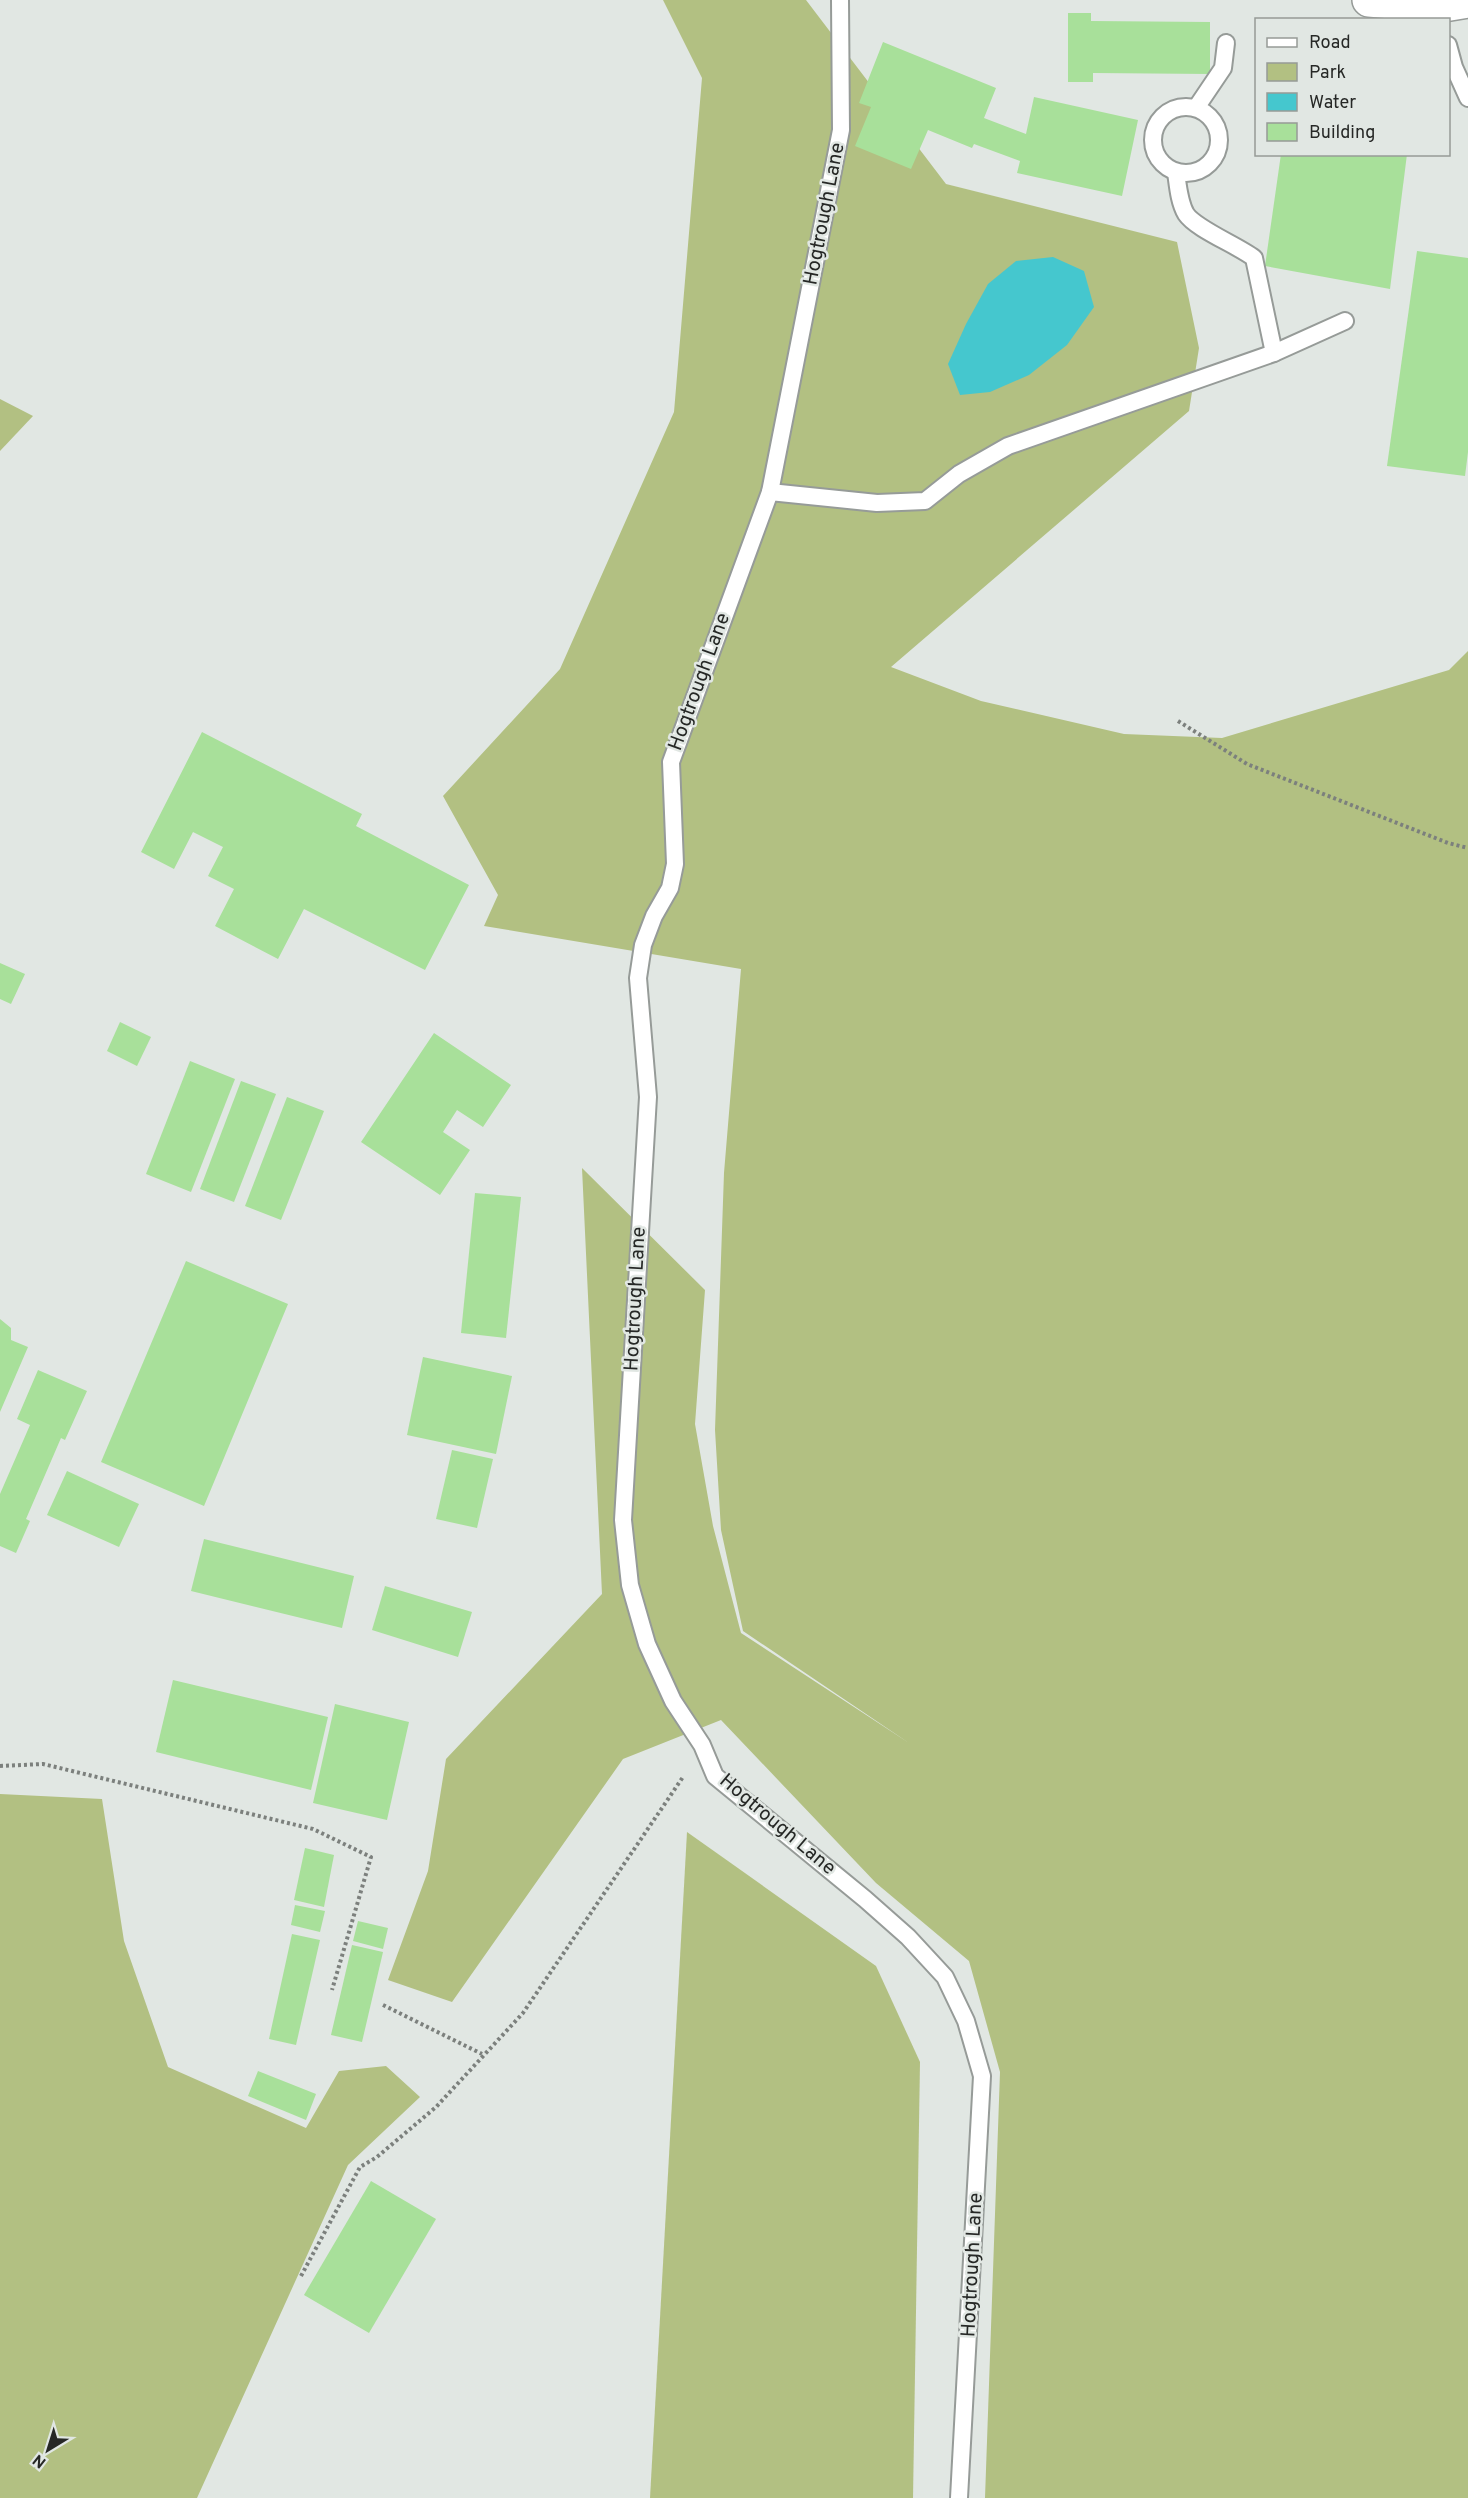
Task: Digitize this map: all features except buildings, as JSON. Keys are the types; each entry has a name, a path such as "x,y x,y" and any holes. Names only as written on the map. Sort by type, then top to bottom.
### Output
{"street":[{"path":"1369,0 1449,9"}],"lane":[{"name":"Hogtrough Lane","path":"840,0 841,130 770,492 671,762 675,864 670,888 654,916 643,945 638,978 648,1097 623,1520 630,1585 647,1644 673,1701 702,1745 715,1776 866,1899 908,1937 945,1977 966,2022 982,2076 959,2498"},
{"path":"1196,108 1223,68 1226,43"},
{"path":"1450,49 1454,67 1468,98"},
{"path":"1184,106 1196,108 1207,113 1215,122 1220,144 1209,165 1188,174 1176,172 1166,167 1153,148 1156,124 1168,112 1184,106"},
{"path":"1176,172 1186,214 1196,224 1239,247 1254,258 1274,353"},
{"path":"770,492 877,503 925,501 959,474 1008,446 1274,353 1345,321"}],"path":[{"path":"1178,721 1247,764 1448,843 1468,848"},
{"path":"301,2276 360,2167 376,2157 436,2107 482,2054 522,2013 676,1791 702,1745"},
{"path":"0,1766 43,1764 313,1829 371,1857 332,1990"},
{"path":"383,2006 482,2054"}],"green space":[{"path":"663,0 806,0 946,184 1177,242 1199,348 1189,411 891,667 981,701 1124,734 1222,738 1449,670 1468,651 1468,2498 985,2498 1000,2072 969,1961 876,1883 721,1720 623,1759 452,2002 388,1980 428,1871 446,1759 602,1594 582,1168 705,1290 695,1424 713,1526 741,1633 909,1743 743,1631 721,1530 715,1430 724,1173 741,969 484,926 498,895 443,796 560,669 674,412 702,78"},
{"path":"0,399 33,416 0,451"},
{"path":"0,1794 102,1799 124,1941 168,2067 306,2128 339,2071 386,2066 420,2097 348,2165 197,2498 0,2498"},
{"path":"687,1832 876,1966 920,2062 913,2498 650,2498"}],"water":[{"path":"1053,257 1084,271 1094,307 1067,345 1029,375 990,392 960,395 948,364 988,284 1016,261"}]}
